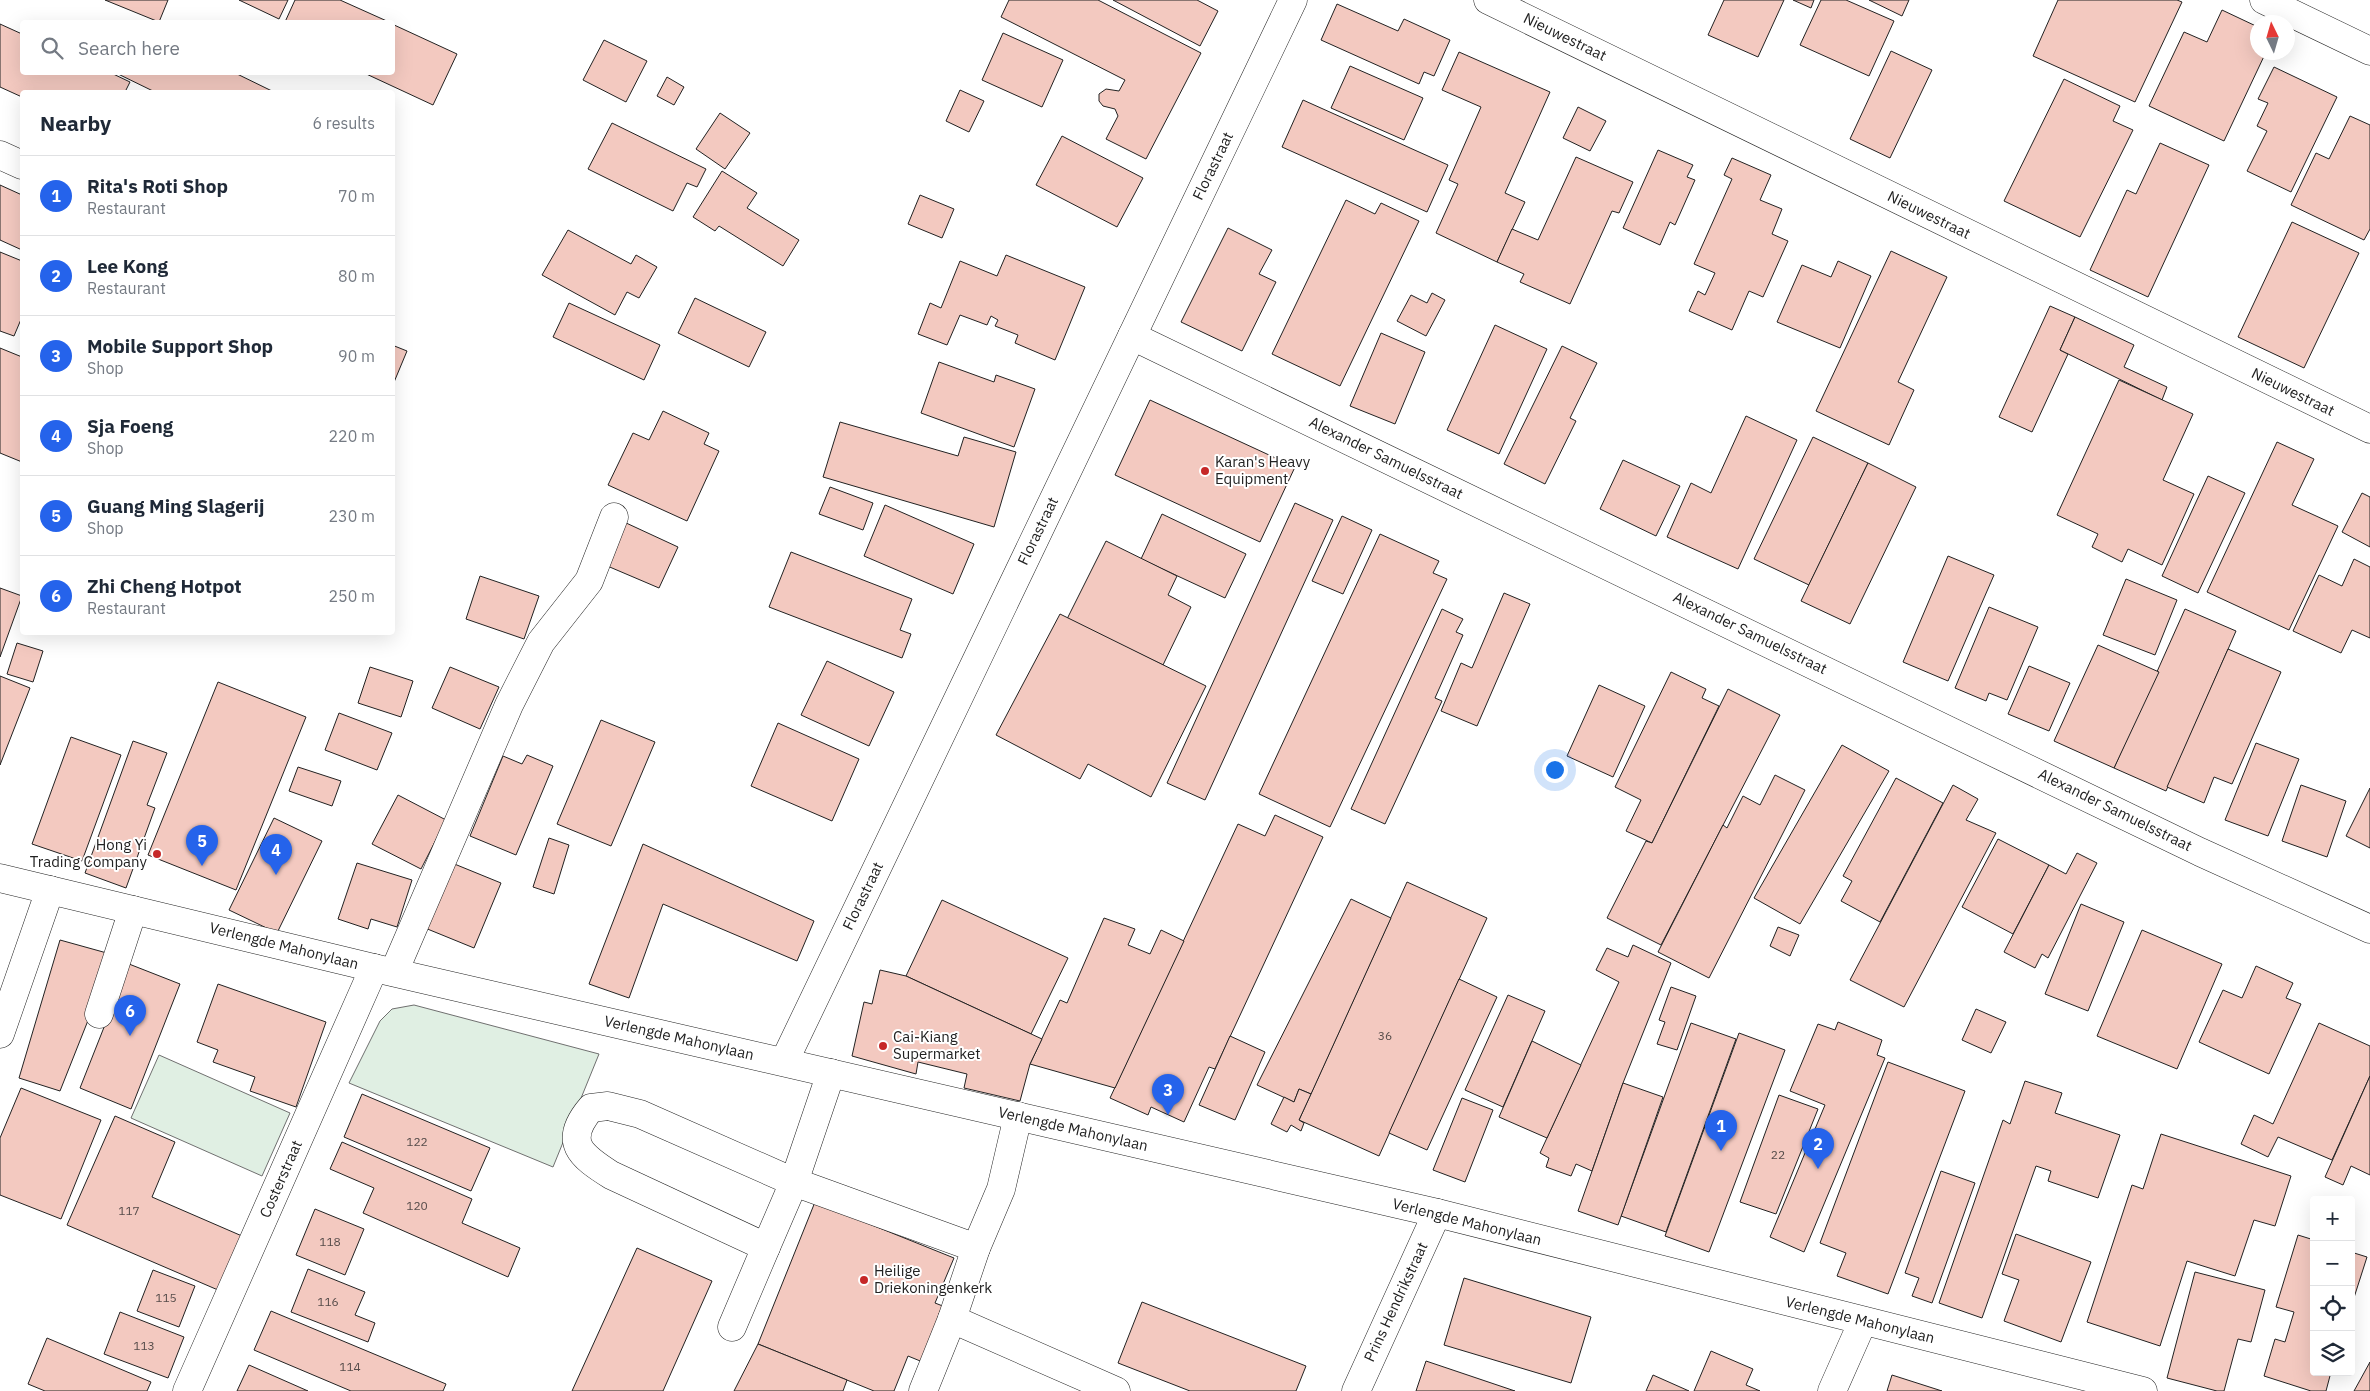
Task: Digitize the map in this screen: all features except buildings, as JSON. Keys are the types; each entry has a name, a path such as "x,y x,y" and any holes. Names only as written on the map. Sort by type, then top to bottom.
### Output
{"street":[{"name":"Florastraat","path":"784,1062 1293,0"},
{"name":"Nieuwestraat","path":"1488,0 2370,429"},
{"path":"2264,0 2370,51"},
{"path":"0,155 20,164"},
{"name":"Alexander Samuelsstraat","path":"1132,336 2191,847 2370,929"},
{"name":"Costerstraat","path":"187,1391 509,705 541,642 589,581 614,517"},
{"name":"Verlengde Mahonylaan","path":"0,878 384,970 1437,1213 2144,1391"},
{"path":"0,1034 50,890"},
{"path":"99,1014 133,910"},
{"path":"732,1327 794,1182 831,1073"},
{"path":"766,1247 611,1175 589,1161 578,1148 576,1133 582,1118 590,1108 608,1106 640,1114 794,1182 976,1248"},
{"path":"923,1391 924,1383 952,1319 976,1248 1001,1189 1018,1116"},
{"name":"Prins Hendrikstraat","path":"1356,1391 1437,1213"},
{"path":"952,1319 1116,1391"},
{"path":"1832,1391 1864,1321"}],"green space":[{"path":"414,1005 599,1054 553,1167 349,1083 380,1021 392,1009"},
{"path":"159,1055 290,1113 262,1176 131,1118"}],"place":[{"name":"Karan's Heavy Equipment","path":"1205,471"},
{"name":"Hong Yi Trading Company","path":"157,854"},
{"name":"Guang Ming Slagerij","path":"202,866"},
{"name":"Sja Foeng","path":"276,875"},
{"name":"Zhi Cheng Hotpot","path":"130,1036"},
{"name":"Cai-Kiang Supermarket","path":"883,1046"},
{"name":"Mobile Support Shop","path":"1168,1115"},
{"name":"Rita's Roti Shop","path":"1721,1151"},
{"name":"Lee Kong","path":"1818,1169"},
{"name":"Heilige Driekoningenkerk","path":"864,1280"}]}
